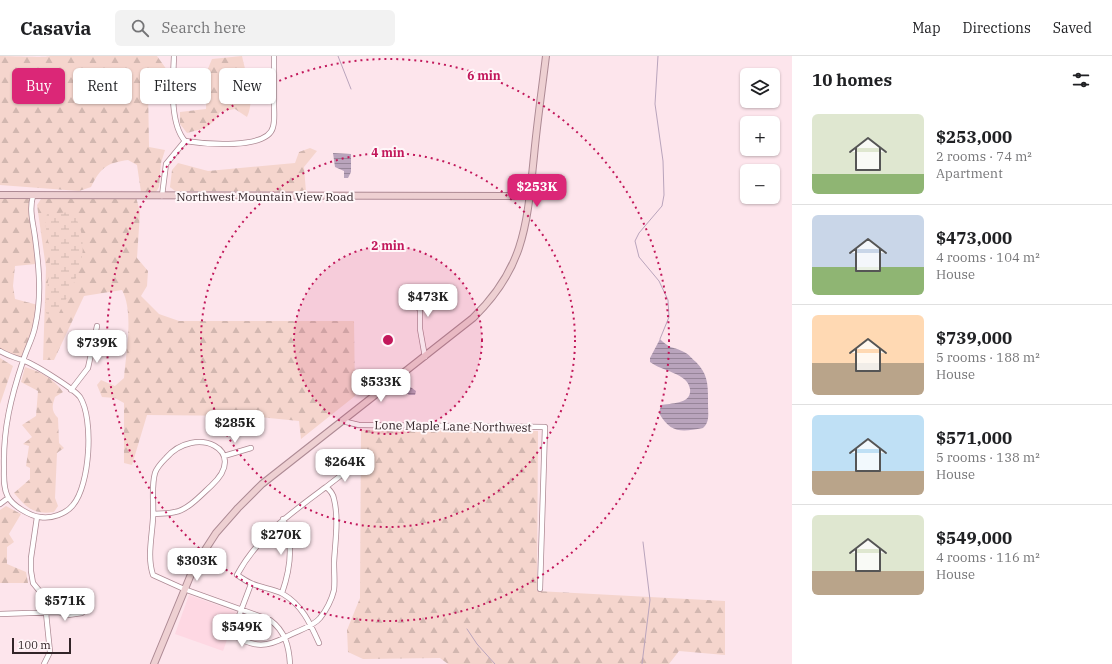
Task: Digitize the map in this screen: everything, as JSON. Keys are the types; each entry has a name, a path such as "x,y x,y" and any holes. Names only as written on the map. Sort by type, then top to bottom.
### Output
{"main road":[{"path":"154,664 184,589 198,560 213,537 250,496 425,357 479,312 501,284 522,241 530,196 546,56"},
{"name":"Northwest Mountain View Road","path":"0,195 530,196"}],"street":[{"path":"174,56 174,118 179,134 185,141 199,143 245,143 256,142 265,138 273,127 274,56"},
{"path":"162,196 166,164 185,141"},
{"path":"0,351 10,357 23,360 47,373 79,396 83,403 88,428 88,457 82,484 76,501 68,510 52,517 37,517 22,510 8,498 4,479 4,432 23,360 35,328 40,289 35,236 30,205 33,196"},
{"path":"406,289 420,310 420,329 425,357"},
{"path":"71,390 88,368 97,326"},
{"name":"Lone Maple Lane Northwest","path":"342,422 359,425 545,427 540,589"},
{"path":"154,514 180,511 207,490 222,474 224,456 218,448 202,442 194,442 175,450 158,467 155,474 154,514 150,558 153,575 184,589 270,620 277,625 285,637 289,648 290,664"},
{"path":"224,456 251,448"},
{"path":"319,642 298,604 282,593 251,584 237,575 248,555 283,519 353,466"},
{"path":"251,584 234,629 235,636 262,646 277,643 320,618 328,606 334,591 334,499 331,491 326,487"},
{"path":"0,504 8,498"},
{"path":"37,517 31,558 31,571 33,583 42,594 46,613 50,652 44,664"},
{"path":"282,593 288,577 290,548 288,529 283,519"},
{"path":"0,614 58,612 68,615 82,613"}],"shaded area":[{"path":"333,153 351,154 351,172 348,178 344,178 344,171 335,167"},
{"path":"660,339 670,346 687,354 696,362 706,377 708,387 708,420 703,428 683,431 678,430 668,425 659,413 661,405 680,402 688,398 690,394 688,384 684,379 650,362 650,358"},
{"path":"409,386 416,391 415,395 409,395 405,392 405,388"},
{"path":"189,595 237,612 223,651 175,634"}],"green space":[{"path":"0,56 157,56 166,68 140,68 140,104 148,104 149,147 165,150 161,163 159,187 156,192 141,192 137,165 128,160 105,167 91,187 79,191 0,185"},
{"path":"242,56 245,68 219,68 219,104 251,104 250,110 247,117 235,109 220,112 214,121 206,127 187,133 180,124 180,112 206,109 206,104 211,104 211,68 208,68 212,59"},
{"path":"310,148 317,151 304,167 306,192 175,191 170,187 172,170 178,163 208,171 295,163 299,152"},
{"path":"0,195 33,196 30,205 36,264 15,266 13,286 15,299 38,305 35,328 23,360 0,351"},
{"path":"43,196 136,197 140,212 137,258 148,271 147,286 141,296 159,314 179,321 354,321 355,396 301,439 299,421 249,416 147,415 132,465 124,463 124,403 115,398 102,397 97,385 101,380 115,386 124,378 128,333 128,310 126,299 122,290 84,296 54,360 43,360 46,268 37,205"},
{"path":"71,212 77,220 82,237 83,249 81,260 74,283 58,315 50,316 46,313 50,257 46,230 47,214"},
{"path":"0,358 13,366 0,404"},
{"path":"25,367 46,376 63,392 55,397 53,406 53,411 58,418 59,443 64,448 57,453 55,498 58,506 54,512 47,513 35,511 26,506 14,493 30,479 30,468 26,466 29,446 23,444 32,437 22,425 36,416 38,391 21,382"},
{"path":"361,430 538,431 537,591 725,601 725,655 679,651 669,664 448,664 440,658 363,659 348,652 347,630 360,598"},
{"path":"6,506 21,514 9,534 14,542 7,547 7,564 26,572 28,583 0,583 0,510"}],"waterway":[{"path":"338,56 351,89"},
{"path":"658,56 655,104 663,161 664,195 662,206 639,233 635,241 639,257 659,281 668,300 669,317 660,339"},
{"path":"642,664 650,600 643,542"},
{"path":"467,629 477,644 495,664"}]}
